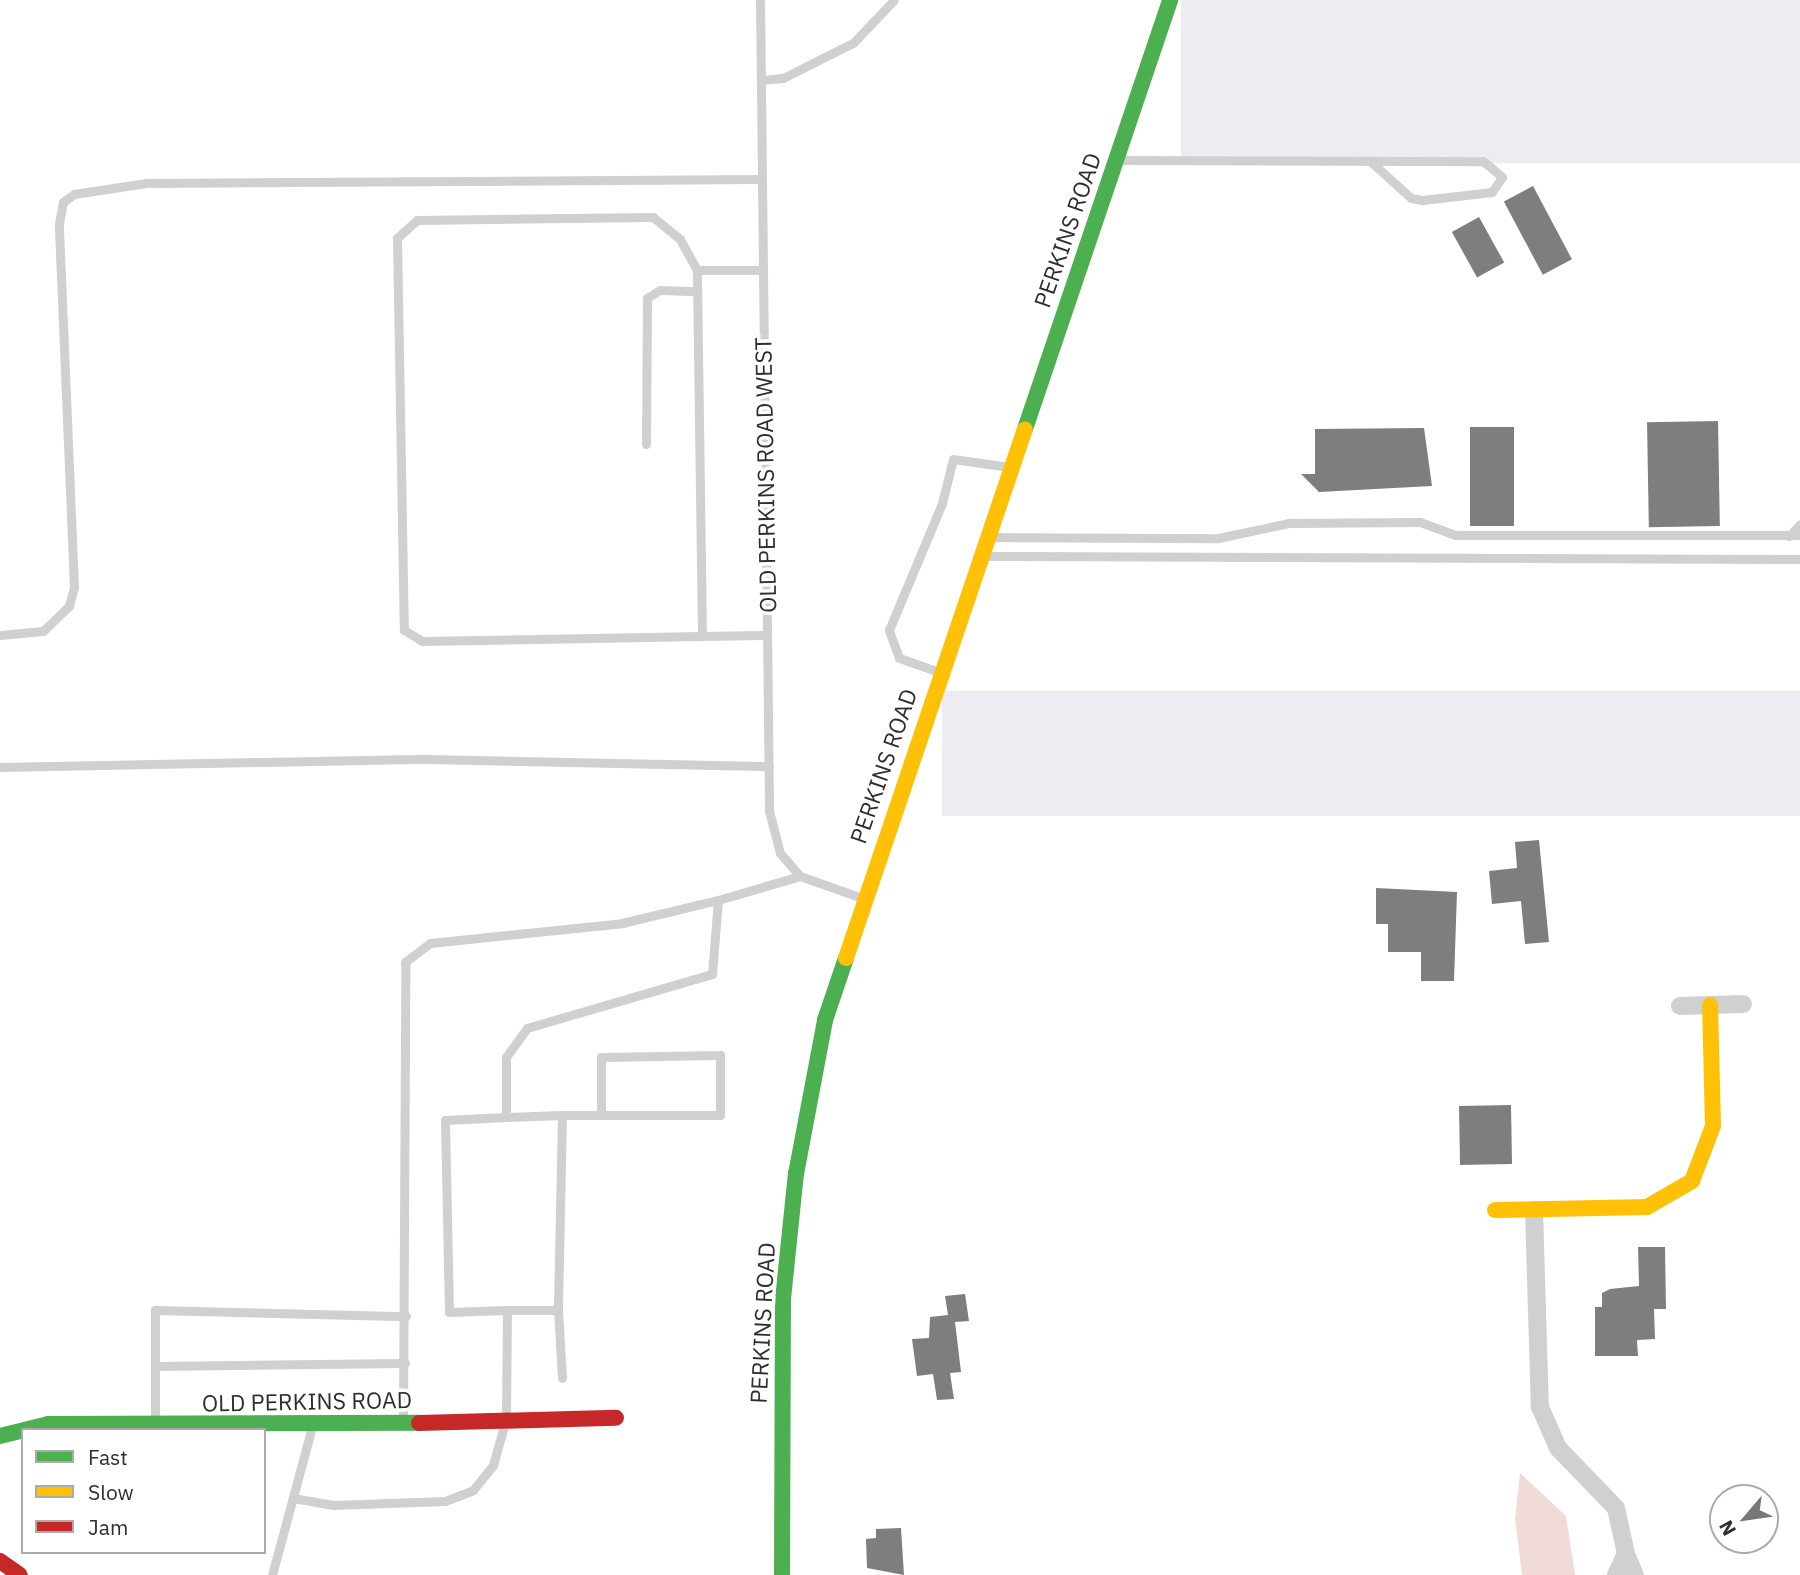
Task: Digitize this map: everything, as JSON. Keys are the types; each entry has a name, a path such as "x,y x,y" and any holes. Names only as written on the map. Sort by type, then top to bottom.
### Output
{"main road":[{"name":"PERKINS ROAD","path":"782,1575 780,1355 796,1174 825,1020 862,898 977,556 1170,0"},
{"path":"1495,1210 1647,1207 1692,1181 1713,1126 1710,1005"},
{"name":"OLD PERKINS ROAD","path":"32,1428 48,1424 313,1425 616,1418"},
{"name":"OLD PERKINS ROAD","path":"0,1436 21,1431"},
{"path":"0,1561 20,1575"}],"street":[{"path":"1681,1006 1743,1004"},
{"path":"1534,1210 1540,1407 1558,1448 1616,1508 1626,1554 1635,1575"},
{"path":"1616,1575 1626,1554"}],"lane":[{"name":"OLD PERKINS ROAD WEST","path":"760,0 769,811 780,853 800,876"},
{"path":"761,80 783,78 853,43 894,0"},
{"path":"1115,159 1370,160 1483,161 1502,177 1492,192 1423,200 1411,198 1370,160"},
{"path":"0,635 43,631 69,606 74,587 59,224 63,202 74,194 146,183 762,179"},
{"path":"702,636 697,270 680,239 653,217 417,220 397,238 404,630 422,641 767,635"},
{"path":"697,270 763,270"},
{"path":"646,444 647,298 660,290 697,291"},
{"path":"939,672 899,658 889,630 942,503 953,459 1010,467"},
{"path":"984,537 1218,538 1289,523 1420,522 1455,535 1800,536"},
{"path":"1789,536 1800,524"},
{"path":"977,556 1800,559"},
{"path":"0,767 427,759 769,766"},
{"path":"402,1422 406,1316 405,962 430,943 622,923 718,900 800,876 862,898"},
{"path":"506,1117 506,1057 527,1028 712,974 718,900"},
{"path":"558,1310 449,1312 445,1120 562,1115 601,1115 720,1115 720,1055 601,1057 601,1115"},
{"path":"562,1115 558,1310 562,1378"},
{"path":"155,1426 155,1310 406,1316"},
{"path":"293,1498 332,1505 446,1501 473,1490 494,1465 506,1419 507,1310"},
{"path":"155,1366 405,1363"},
{"path":"272,1575 313,1425"}],"shaded area":[{"path":"1181,0 1800,0 1800,163 1181,163"},
{"path":"942,691 1800,691 1800,816 942,816"},
{"path":"1520,1473 1566,1516 1575,1575 1522,1575 1515,1519"}],"building":[{"path":"1533,186 1572,259 1543,275 1504,201"},
{"path":"1479,217 1504,262 1477,278 1452,232"},
{"path":"1718,421 1720,526 1649,527 1647,422"},
{"path":"1470,427 1514,427 1514,526 1470,526"},
{"path":"1424,428 1432,486 1319,492 1301,474 1315,474 1315,429"},
{"path":"1539,840 1549,942 1525,944 1521,901 1492,904 1489,871 1517,868 1515,842"},
{"path":"1376,888 1457,892 1454,981 1421,981 1421,952 1388,952 1388,924 1376,924"},
{"path":"1511,1105 1512,1164 1460,1165 1459,1106"},
{"path":"1638,1247 1665,1247 1666,1309 1654,1309 1655,1339 1637,1340 1638,1356 1595,1356 1595,1307 1602,1307 1602,1293 1610,1289 1639,1286"},
{"path":"965,1294 969,1321 955,1322 961,1372 950,1373 954,1399 937,1400 933,1374 917,1376 912,1339 929,1338 930,1317 948,1315 945,1296"},
{"path":"901,1528 904,1575 867,1568 866,1539 876,1538 876,1529"}],"traffic: fast":[{"path":"1025,429 1170,0"},
{"path":"782,1575 783,1299 796,1174 825,1020 846,958"},
{"path":"32,1428 48,1424 419,1423"},
{"path":"0,1436 21,1431"}],"traffic: slow":[{"path":"846,958 1025,429"},
{"path":"1495,1210 1647,1207 1692,1181 1713,1126 1710,1005"}],"traffic: jam":[{"path":"419,1423 616,1418"},
{"path":"0,1561 20,1575"}]}
